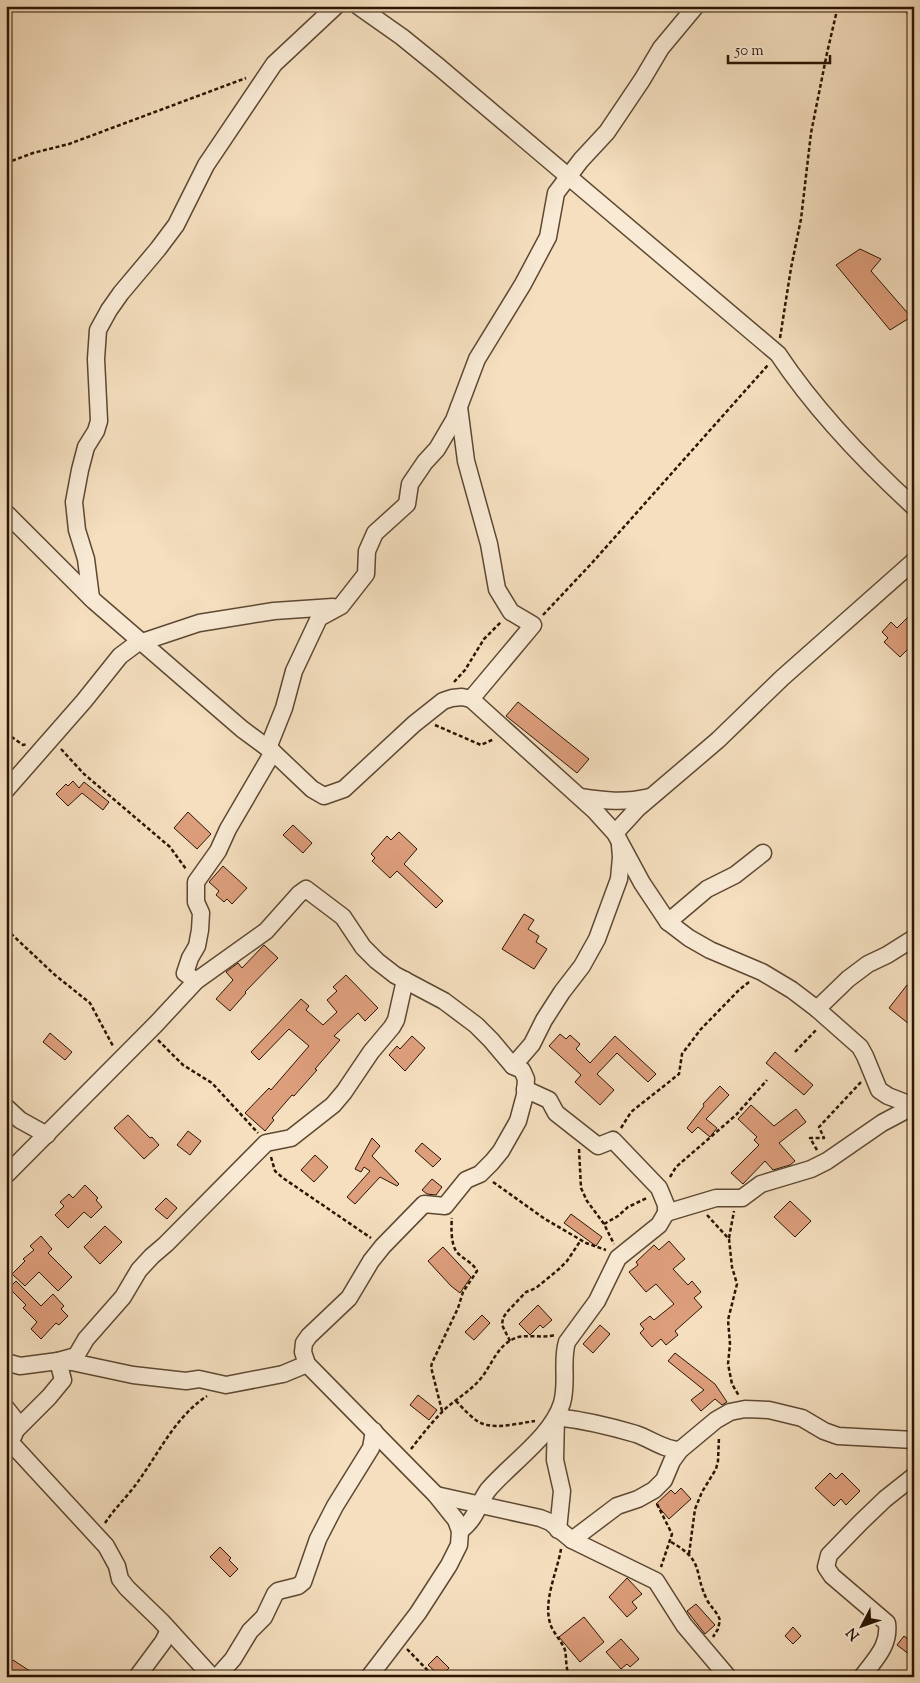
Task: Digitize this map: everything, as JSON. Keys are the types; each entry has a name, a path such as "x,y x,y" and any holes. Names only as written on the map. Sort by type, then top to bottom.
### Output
{"street":[{"path":"92,598 74,502 86,447 96,431 99,421 96,359 98,330 121,292 176,225 206,164 274,64 336,6"},
{"path":"358,6 440,67 778,354 796,382 865,461 914,507"},
{"path":"196,981 185,973 185,970 197,946 200,930 201,913 196,902 196,882 218,851 270,750 294,671 318,618 341,606 366,574 367,551 375,533 407,504 410,484 437,448 454,420 477,359 523,284 548,237 556,193 607,132 661,48 696,6"},
{"path":"459,405 466,460 489,544 496,589 511,612 533,626 471,699"},
{"path":"6,513 92,598 242,729 270,750 312,789 324,796 344,789 414,724 443,701 462,697 471,699 580,797 618,838 642,883 668,922 688,938 710,950 776,979 854,1040 860,1047 879,1090 888,1096 914,1106 882,1123 811,1169 761,1184 742,1198 716,1198 666,1213"},
{"path":"513,1066 532,1044 544,1020 582,966 597,939 619,879 621,857 618,838 637,809 718,740 782,678 914,561"},
{"path":"6,790 84,702 120,656 129,648 199,623 274,611 341,606"},
{"path":"580,797 609,802 622,802 652,796"},
{"path":"668,922 707,890 735,875 763,853"},
{"path":"6,1175 154,1027 196,981 266,930 306,889 343,917 363,947 377,961 395,975 444,1001 476,1025 513,1066 522,1070 526,1079 518,1121 492,1162 480,1174 466,1180 446,1206 424,1204 371,1261 349,1298 304,1343 303,1352 307,1364 436,1495 456,1520 460,1531 459,1545 454,1557 418,1613 369,1677"},
{"path":"820,1012 848,979 868,964 887,955 914,938"},
{"path":"6,1362 28,1366 76,1356 86,1340 124,1297 139,1270 266,1143 291,1138 319,1117 344,1092 396,1020 405,980"},
{"path":"460,1531 474,1516 489,1490 515,1461 540,1438 556,1418 565,1392 564,1349 571,1334 596,1301 618,1255 659,1225 666,1213 666,1205 659,1188 613,1140 598,1146 556,1113 549,1100 525,1089"},
{"path":"6,1107 20,1120 47,1135"},
{"path":"58,1361 85,1364 133,1375 186,1381 199,1379 226,1385 283,1374 307,1364"},
{"path":"11,1441 63,1380 58,1361"},
{"path":"6,1408 18,1424 11,1441"},
{"path":"572,1540 617,1506 638,1499 654,1490 664,1480 672,1461 680,1450 726,1414 745,1409 781,1412 802,1418 824,1431 838,1436 914,1440"},
{"path":"556,1418 584,1420 610,1426 639,1435 667,1448 680,1450"},
{"path":"556,1418 555,1460 562,1491 558,1530"},
{"path":"217,1677 233,1659 250,1631 264,1617 274,1594 278,1591 298,1586 303,1582 318,1538 335,1506 371,1448 374,1431"},
{"path":"11,1441 99,1539 114,1559 123,1583 170,1630 212,1677"},
{"path":"862,1677 883,1649 889,1634 887,1623 832,1576 826,1567 829,1555 884,1500 914,1476"},
{"path":"436,1495 531,1515 550,1522 572,1540 656,1581 684,1625 728,1677"},
{"path":"137,1677 170,1630"}],"path":[{"path":"533,626 591,564 778,354 791,268 802,219 811,133 838,6"},
{"path":"6,163 33,153 69,144 249,77"},
{"path":"6,733 23,746 51,737 84,774 170,847 196,882"},
{"path":"6,929 90,1003 120,1059"},
{"path":"613,1140 631,1112 679,1074 682,1054 701,1029 739,990 762,972"},
{"path":"795,1052 815,1033 821,1022 820,1012"},
{"path":"154,1027 153,1034 183,1065 212,1082 266,1143 275,1170 283,1178 383,1246"},
{"path":"823,1163 810,1138 824,1138 819,1126 871,1071"},
{"path":"604,1224 618,1216 628,1207 648,1197 659,1188 672,1175 676,1167 736,1115 767,1080"},
{"path":"578,1143 581,1188 587,1202 604,1224 618,1255"},
{"path":"480,1174 546,1219 581,1240 618,1255"},
{"path":"737,1411 739,1396 732,1384 728,1364 730,1344 728,1320 737,1282 732,1267 729,1239 734,1207 742,1198"},
{"path":"442,1412 431,1367 458,1308 463,1292 477,1271 475,1266 456,1251 452,1231 453,1212 451,1201 446,1206"},
{"path":"696,1204 718,1225 729,1239"},
{"path":"510,1341 502,1325 503,1318 507,1312 526,1292 536,1288 559,1269 567,1261 581,1240"},
{"path":"402,1462 442,1412 482,1377 497,1352 510,1341 519,1337 540,1338 551,1336 579,1324"},
{"path":"99,1539 103,1526 136,1484 179,1421 193,1405 226,1385"},
{"path":"456,1401 476,1419 487,1425 546,1421 556,1418"},
{"path":"689,1554 695,1509 702,1492 716,1469 718,1461 719,1418"},
{"path":"654,1490 658,1508 672,1532 671,1542 656,1581"},
{"path":"558,1530 561,1548 549,1597 549,1615 551,1625 564,1650 566,1669 570,1677"},
{"path":"671,1542 689,1554 695,1563 708,1601 720,1620 718,1629 705,1648"},
{"path":"398,1639 434,1677"}],"building":[{"path":"860,249 881,259 871,271 911,317 890,330 836,265"},
{"path":"914,611 914,643 900,657 884,642 888,638 882,632 891,622 897,628"},
{"path":"518,702 589,759 577,773 506,716"},
{"path":"73,781 79,788 84,782 109,802 103,810 82,793 68,806 56,794 66,784 68,786"},
{"path":"188,812 211,834 197,849 174,828"},
{"path":"293,825 312,843 303,853 283,835"},
{"path":"399,832 417,849 404,864 443,901 436,908 397,871 390,878 372,861 375,858 371,854 387,836 391,840"},
{"path":"223,866 247,888 232,904 227,899 224,902 216,895 219,891 209,882"},
{"path":"524,914 534,920 528,929 539,936 536,942 547,949 534,969 502,949"},
{"path":"264,945 278,958 245,992 230,1011 216,999 233,980 226,972 238,963 242,968"},
{"path":"346,975 378,1008 365,1021 358,1013 334,1036 340,1040 315,1069 317,1070 272,1118 274,1120 265,1131 245,1113 269,1088 271,1090 309,1046 289,1029 259,1060 251,1052 301,999 309,1006 306,1010 323,1025 337,1012 327,1000 337,991 333,987"},
{"path":"907,985 914,990 914,1018 909,1024 889,1008"},
{"path":"50,1033 72,1052 65,1060 43,1042"},
{"path":"560,1034 566,1039 570,1035 580,1044 576,1049 590,1063 615,1036 656,1074 648,1082 617,1053 597,1074 614,1090 600,1105 575,1082 581,1075 549,1046"},
{"path":"412,1036 425,1048 405,1071 389,1055 397,1046 400,1049"},
{"path":"775,1052 813,1085 804,1095 766,1063"},
{"path":"720,1086 729,1095 706,1119 717,1128 710,1137 698,1127 692,1133 687,1128 704,1106 703,1104"},
{"path":"751,1105 774,1126 796,1109 806,1122 779,1143 795,1161 790,1165 773,1170 765,1161 743,1184 731,1173 759,1145 754,1140 757,1137 738,1119"},
{"path":"128,1115 159,1145 144,1159 114,1128"},
{"path":"188,1131 201,1141 190,1155 177,1145"},
{"path":"372,1138 380,1146 372,1156 399,1184 397,1186 380,1177 355,1204 347,1197 370,1171 364,1167 361,1172 355,1169"},
{"path":"422,1143 441,1159 433,1167 415,1151"},
{"path":"315,1155 328,1167 314,1182 301,1170"},
{"path":"432,1179 442,1187 436,1195 427,1194 422,1190"},
{"path":"85,1185 98,1198 96,1200 102,1207 91,1218 84,1212 68,1228 55,1215 64,1206 60,1202 69,1194 73,1198"},
{"path":"166,1198 177,1208 167,1219 155,1209"},
{"path":"790,1201 811,1221 795,1237 774,1217"},
{"path":"571,1214 602,1237 596,1246 564,1223"},
{"path":"105,1226 122,1242 100,1264 84,1247"},
{"path":"41,1236 52,1249 48,1253 72,1277 58,1291 39,1272 25,1286 12,1274 25,1261 23,1259 34,1250 30,1246"},
{"path":"669,1241 685,1259 673,1269 688,1285 692,1281 701,1292 694,1298 702,1307 675,1331 678,1335 666,1345 661,1339 652,1347 640,1333 644,1329 640,1324 650,1316 654,1320 674,1304 656,1284 646,1292 629,1272 638,1265 636,1262 654,1245 659,1250"},
{"path":"443,1247 471,1277 460,1293 428,1261"},
{"path":"16,1281 41,1306 53,1294 64,1306 61,1309 68,1316 59,1325 56,1323 41,1339 31,1329 37,1322 23,1308 26,1305 9,1288"},
{"path":"538,1305 552,1320 543,1328 540,1325 530,1335 519,1324"},
{"path":"482,1315 490,1323 474,1340 465,1332"},
{"path":"600,1325 610,1334 593,1353 583,1344"},
{"path":"675,1353 715,1384 727,1402 722,1405 715,1399 701,1411 691,1400 704,1390 668,1361"},
{"path":"418,1395 437,1410 429,1420 410,1405"},
{"path":"830,1473 836,1479 842,1473 860,1491 846,1505 841,1499 834,1506 815,1488"},
{"path":"681,1488 691,1499 669,1519 656,1504 671,1490 675,1494"},
{"path":"220,1547 231,1558 229,1560 238,1569 230,1577 210,1557"},
{"path":"627,1578 642,1594 632,1602 637,1608 627,1617 609,1597"},
{"path":"696,1604 715,1625 705,1634 687,1611"},
{"path":"584,1617 604,1642 580,1662 559,1637"},
{"path":"793,1627 801,1636 793,1644 785,1636"},
{"path":"904,1636 914,1644 914,1658 897,1645"},
{"path":"621,1639 639,1659 630,1667 627,1664 621,1669 606,1652"},
{"path":"437,1656 449,1668 441,1677 428,1665"},
{"path":"13,1660 39,1677 6,1677 6,1671"}]}
